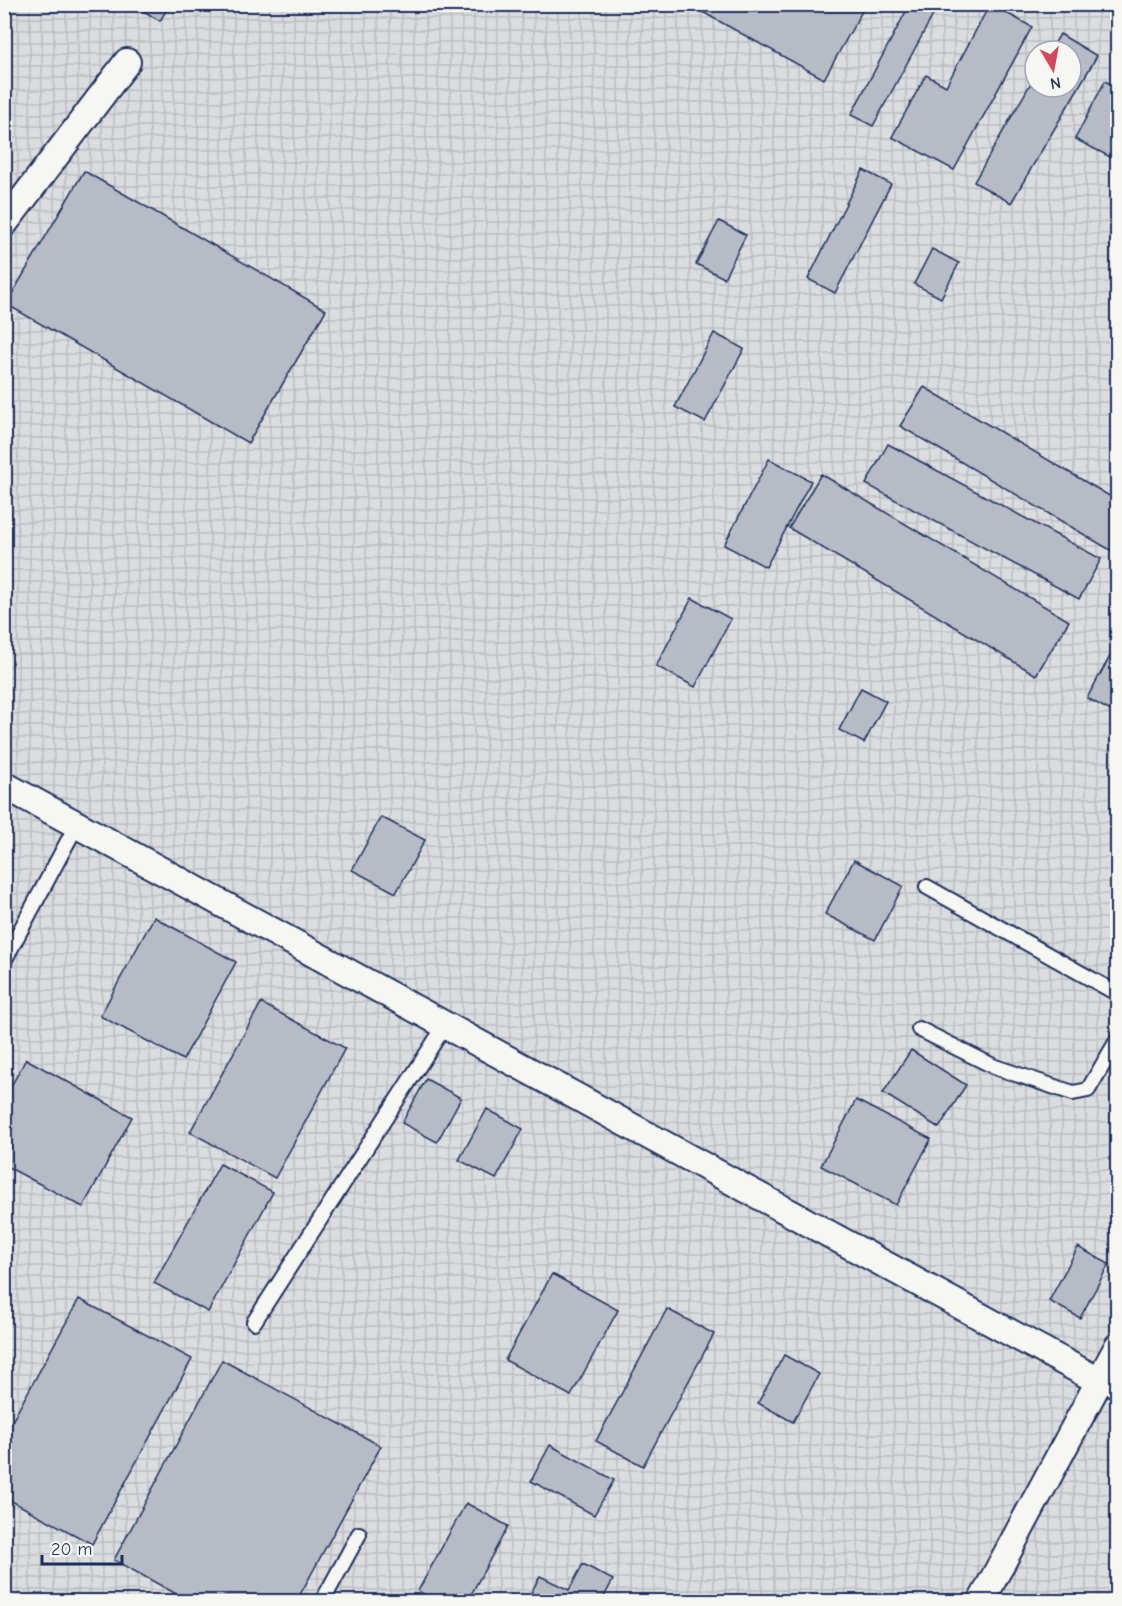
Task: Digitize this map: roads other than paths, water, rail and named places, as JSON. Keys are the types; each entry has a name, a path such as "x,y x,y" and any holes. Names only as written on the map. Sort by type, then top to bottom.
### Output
{"street":[{"path":"4,224 127,62"},
{"path":"4,786 1108,1387"},
{"path":"981,1602 1108,1387 1118,1346"}],"lane":[{"path":"4,961 76,826"},
{"path":"927,886 1118,994"},
{"path":"254,1322 444,1026"},
{"path":"919,1029 995,1067 1073,1093 1088,1090 1118,1039"},
{"path":"322,1602 359,1534"}]}
